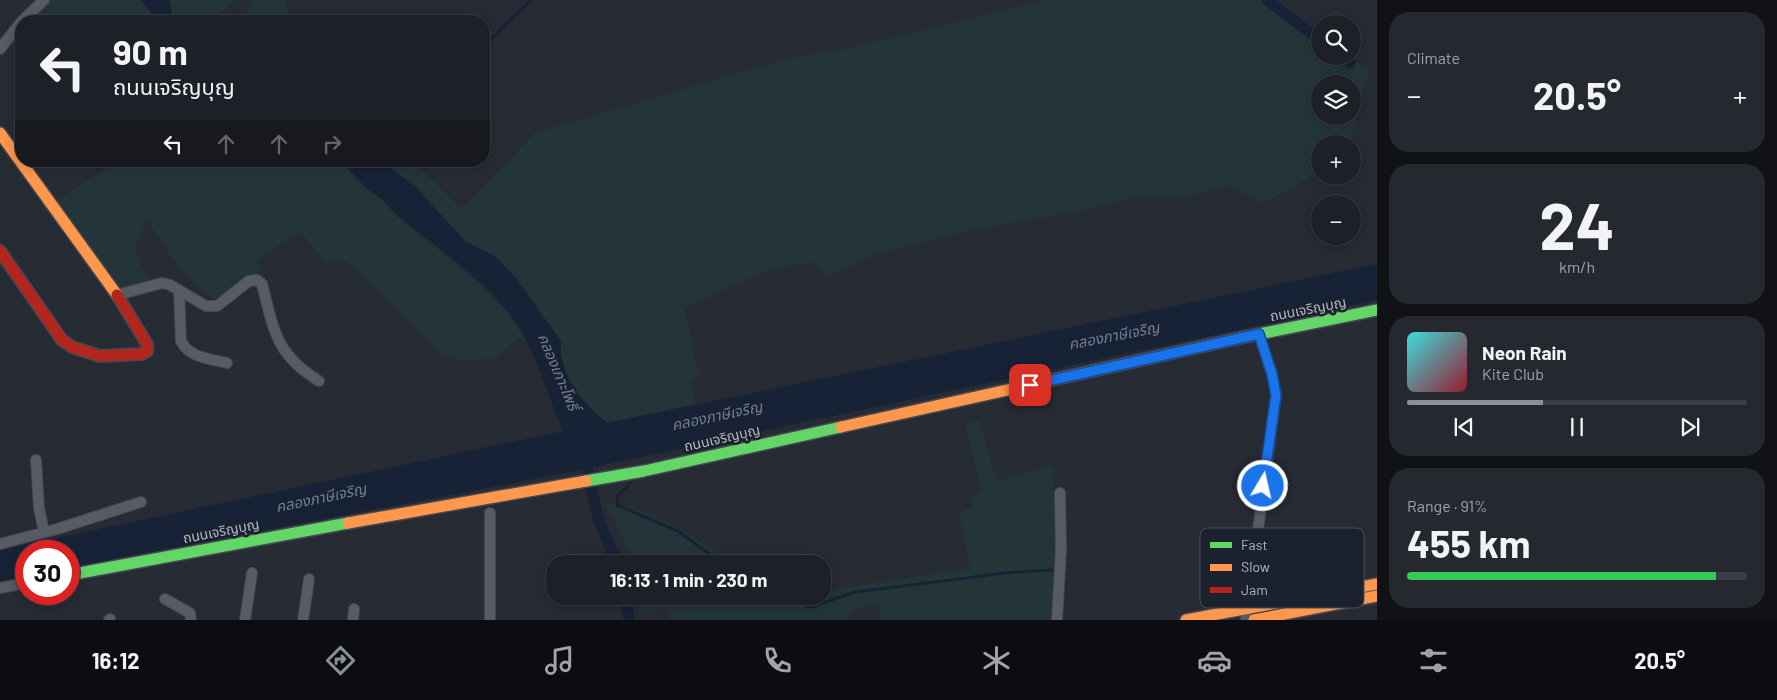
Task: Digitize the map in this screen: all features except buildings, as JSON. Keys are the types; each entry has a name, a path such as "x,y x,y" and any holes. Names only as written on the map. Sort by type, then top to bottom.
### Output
{"street":[{"path":"31,5 44,0"},
{"path":"0,49 15,31"},
{"path":"0,133 15,154"},
{"path":"0,251 62,340 85,355 142,354 147,351 147,344 117,295 25,167"},
{"path":"117,295 162,284 170,284 206,306 217,306 249,281 257,280 262,284 275,332 287,355 301,370 319,381"},
{"path":"179,290 181,341 184,347 195,355 227,363"},
{"name":"ถนนเจริญบุญ","path":"80,573 431,507 644,471 1259,334 1377,310"},
{"path":"1259,334 1272,374 1276,395 1259,528"},
{"path":"36,460 39,508 44,532"},
{"path":"1057,620 1061,550 1060,494"},
{"path":"0,544 141,502"},
{"path":"490,513 490,620"},
{"path":"245,620 252,573"},
{"path":"303,620 308,579"},
{"path":"1364,586 1377,584"},
{"path":"0,588 15,585"},
{"path":"1364,599 1377,596"},
{"path":"165,599 190,613 190,620"},
{"path":"1186,620 1248,608 1246,620"},
{"path":"1254,620 1316,608"}],"shaded area":[{"path":"52,0 141,0 153,15 36,15"},
{"path":"170,0 233,0 219,15 172,15"},
{"path":"253,0 284,0 289,15 246,15"},
{"path":"1047,0 1273,0 1311,32 1311,65 1361,64 1369,69 1361,100 1361,75 1311,75 1311,125 1354,125 1352,135 1311,135 1311,176 1264,203 1229,186 1187,196 1147,195 1078,211 968,231 881,252 827,277 811,262 766,271 685,308 696,365 702,372 690,382 696,404 606,423 588,406 573,387 563,365 561,341 496,257 465,241 388,167 419,167 461,209 535,133 786,59 848,48"},
{"path":"109,167 347,167 365,187 383,200 394,213 477,281 507,311 526,341 518,338 495,358 457,360 442,356 405,317 342,258 327,264 301,232 256,260 261,274 214,299 195,286 172,258 147,219 136,250 140,263 150,280 113,299 48,206"},
{"path":"979,421 997,481 1053,465 1056,558 1053,620 881,620 877,603 849,611 850,620 670,620 668,609 640,611 638,605 831,605 831,592 844,588 970,568 959,513 974,506 972,499 982,492 965,424"},
{"path":"604,502 656,517 687,533 719,555 627,555 621,532"}],"water":[{"path":"141,0 170,0 172,15 153,15"},
{"name":"คลองภาษีเจริญ","path":"347,167 390,167 416,187 465,241 496,257 516,278 561,341 563,365 574,387 589,406 607,423 1377,264 1377,300 570,472 80,566 80,540 47,540 563,431 525,338 507,311 468,271 394,213 383,200 365,187"},
{"path":"15,547 15,578 0,581 0,550"}],"waterway":[{"path":"490,40 531,0"},
{"path":"1267,0 1311,33"},
{"name":"คลองเกาะโพธิ์","path":"584,455 598,518 613,555"},
{"path":"631,483 618,495 617,505 678,531 711,555"},
{"path":"807,606 811,607 855,592 1014,572 1052,570"},
{"name":"คลองเกาะโพธิ์","path":"627,605 629,620"}],"traffic: fast":[{"path":"1240,338 1377,310"},
{"path":"586,481 644,471 841,427"},
{"path":"80,573 348,523"}],"traffic: slow":[{"path":"0,133 15,154"},
{"path":"25,167 117,295"},
{"path":"841,427 1240,338"},
{"path":"348,523 586,481"},
{"path":"1364,586 1377,584"},
{"path":"1364,599 1377,596"},
{"path":"1186,620 1250,608"},
{"path":"1254,620 1316,608"}],"traffic: jam":[{"path":"0,251 62,340 72,347 100,356 142,354 147,351 147,344 117,295"}],"route":[{"path":"1030,385 1259,334 1272,374 1276,395 1263,486"}]}
